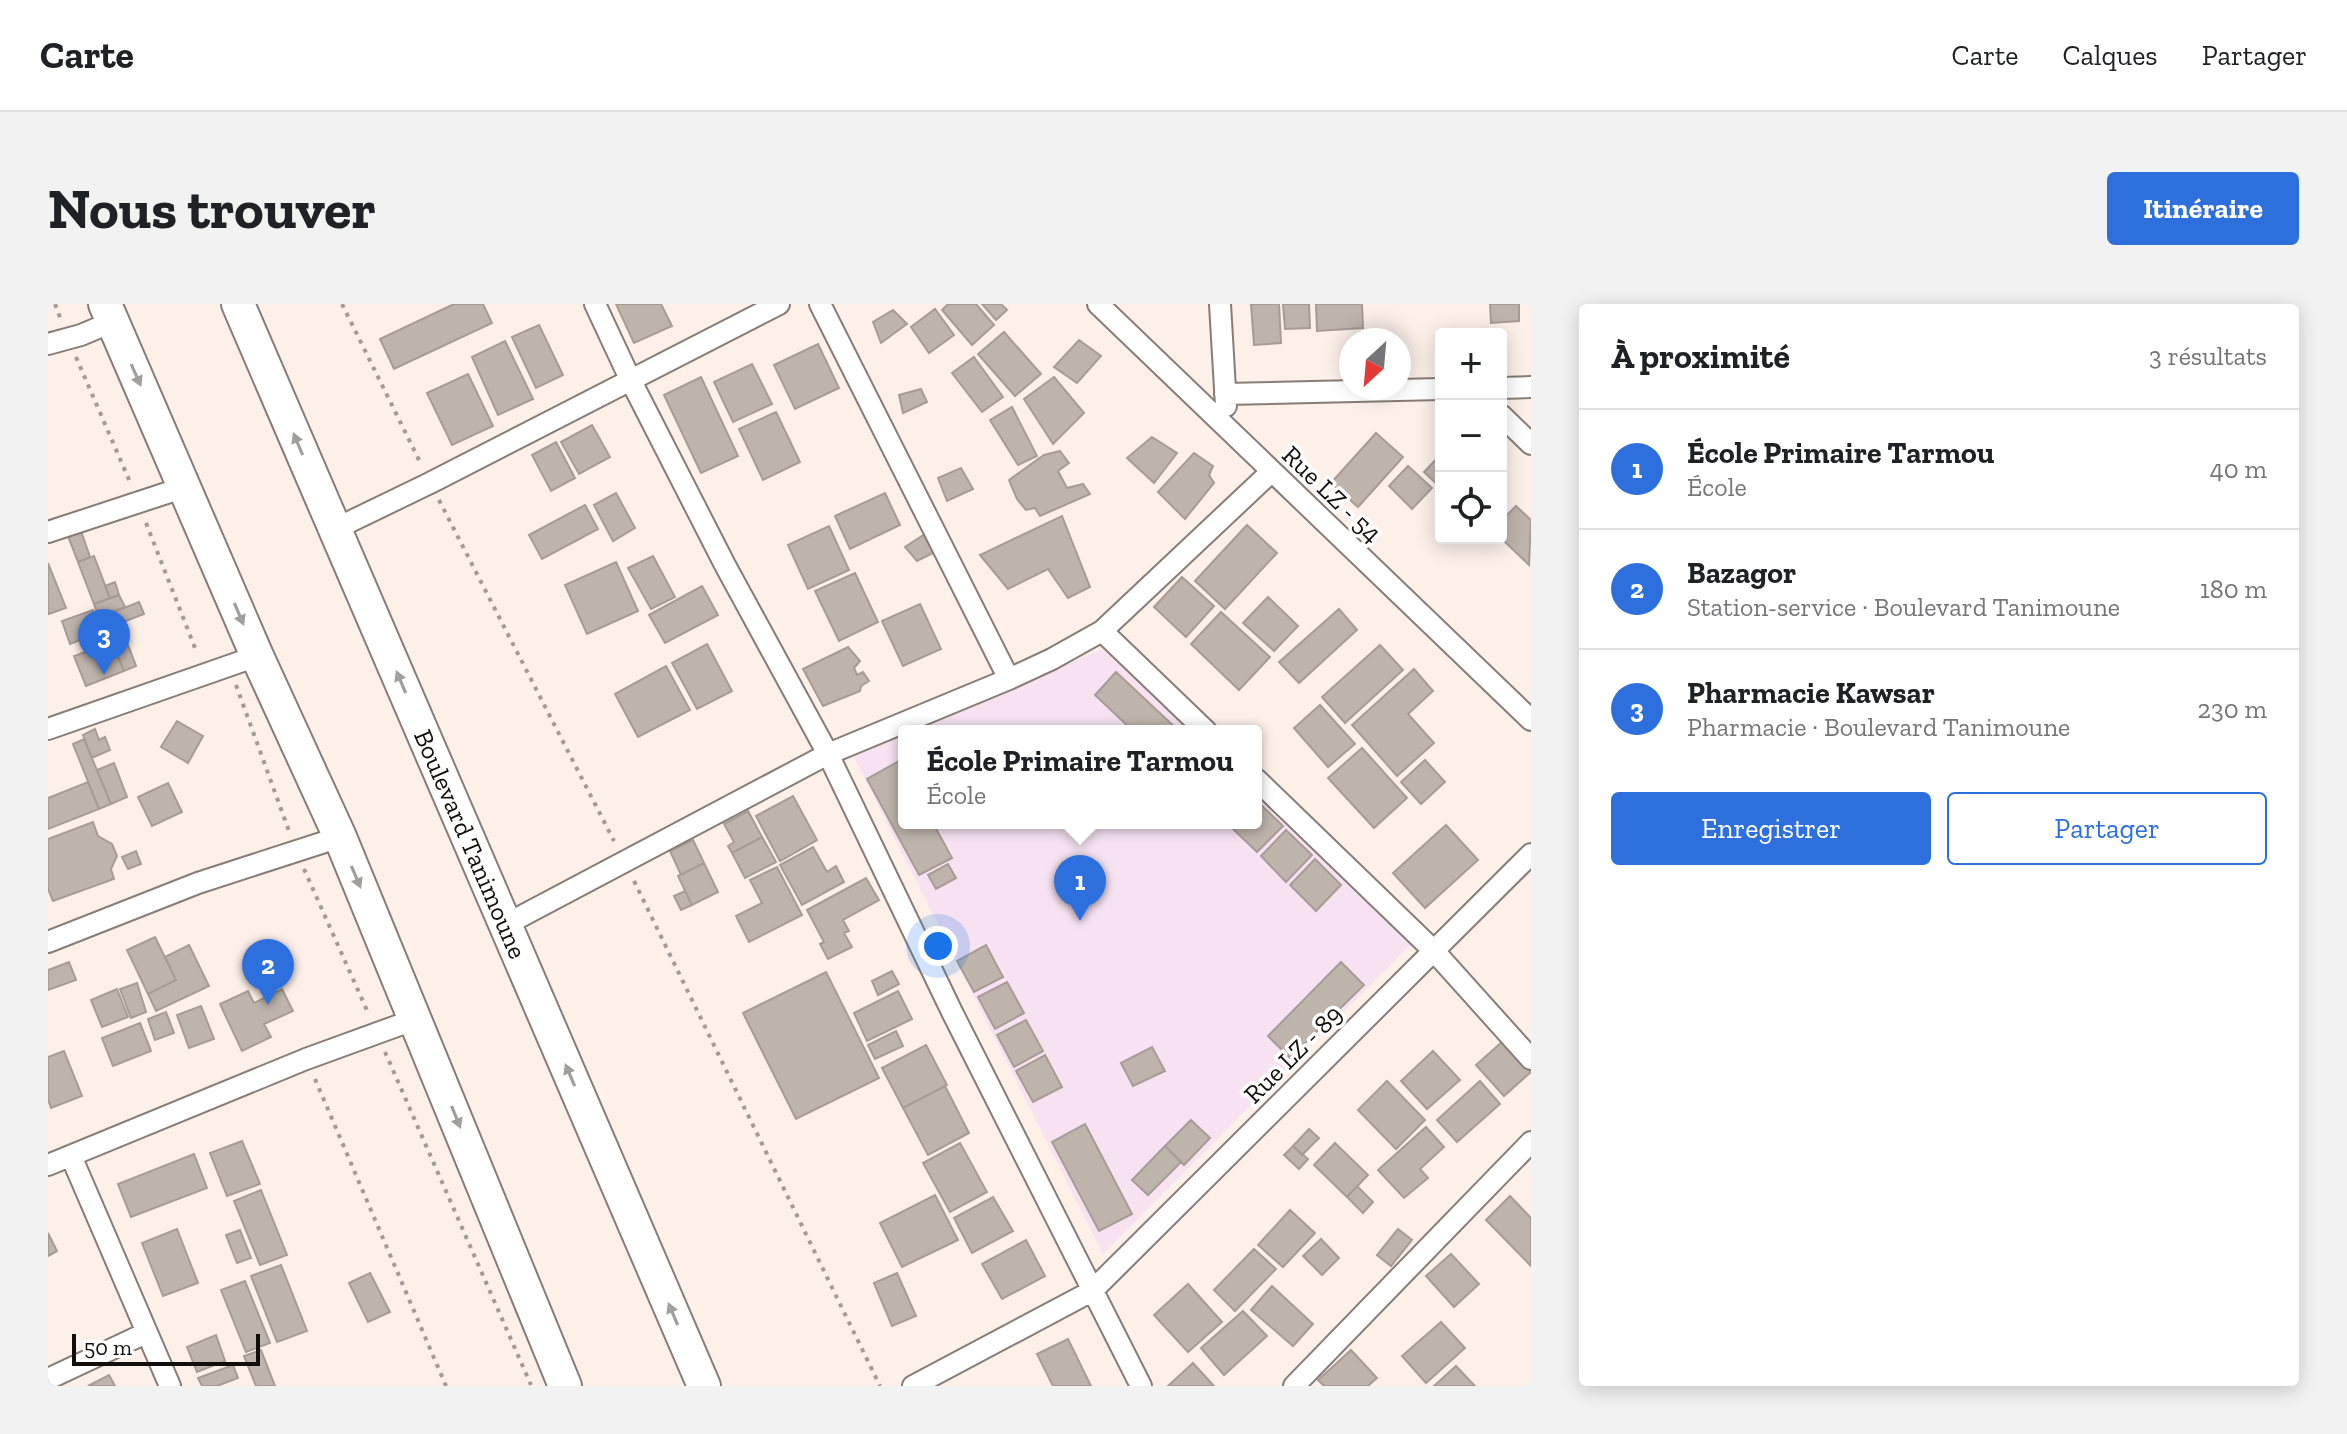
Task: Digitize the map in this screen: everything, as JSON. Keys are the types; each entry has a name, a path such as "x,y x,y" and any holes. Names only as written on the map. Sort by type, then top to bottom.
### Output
{"main road":[{"name":"Boulevard Tanimoune","path":"238,304 704,1386"},
{"path":"109,313 257,656 340,837 565,1386"}],"street":[{"path":"595,304 725,565 828,754 952,1012 1141,1386"},
{"path":"335,529 779,304"},
{"path":"820,304 1009,679"},
{"name":"Rue LZ - 54","path":"1098,304 1531,720"},
{"path":"1220,304 1227,430"},
{"path":"48,344 81,335 109,313"},
{"path":"1507,388 1531,387"},
{"path":"1225,394 1435,389"},
{"path":"1507,421 1531,444"},
{"path":"505,925 828,754 1009,679 1102,631 1271,472"},
{"path":"48,532 185,487"},
{"path":"1102,631 1200,725"},
{"path":"48,729 257,656"},
{"path":"1262,785 1434,951 1531,1059"},
{"path":"48,942 198,883 340,837"},
{"name":"Rue LZ - 89","path":"913,1386 1092,1291 1531,854"},
{"path":"48,1165 306,1059 416,1019"},
{"path":"1294,1386 1531,1142"},
{"path":"71,1156 170,1386"},
{"path":"48,1379 146,1333"}],"path":[{"path":"306,1059 446,1386"}],"shaded area":[{"path":"1107,647 1187,725 928,725"},
{"path":"898,738 898,829 1262,829 1262,799 1411,944 1103,1254 854,757"}],"building":[{"path":"454,304 483,304 492,323 394,369 380,339"},
{"path":"616,304 661,304 672,326 634,343"},
{"path":"948,304 976,304 994,325 972,345 942,310"},
{"path":"982,304 1001,304 1007,310 996,320"},
{"path":"1251,304 1279,304 1281,343 1254,345"},
{"path":"1283,304 1309,304 1310,328 1285,329"},
{"path":"1316,304 1362,304 1363,328 1317,331"},
{"path":"1490,304 1519,304 1519,321 1491,323"},
{"path":"935,309 954,335 929,353 911,327"},
{"path":"893,310 907,324 881,343 873,322"},
{"path":"539,325 563,375 536,388 512,337"},
{"path":"1004,332 1041,374 1015,396 978,354"},
{"path":"1079,340 1101,356 1077,383 1054,367"},
{"path":"505,341 533,399 498,415 472,357"},
{"path":"818,344 839,388 795,409 774,365"},
{"path":"974,357 1003,397 982,412 952,373"},
{"path":"752,364 772,404 733,422 714,382"},
{"path":"468,374 493,426 452,445 427,393"},
{"path":"701,377 738,456 701,473 664,395"},
{"path":"1054,377 1084,413 1053,444 1024,399"},
{"path":"921,389 927,402 903,413 899,395"},
{"path":"1012,407 1037,456 1018,465 990,420"},
{"path":"776,412 800,462 763,480 739,429"},
{"path":"592,425 610,457 579,474 561,442"},
{"path":"1376,433 1403,457 1358,507 1331,483"},
{"path":"1152,437 1177,453 1154,483 1127,458"},
{"path":"556,442 575,478 551,491 532,455"},
{"path":"1060,451 1069,463 1058,471 1067,488 1083,484 1090,494 1040,516 1035,508 1026,510 1017,499 1009,480 1044,455"},
{"path":"1194,453 1213,466 1209,475 1214,483 1185,519 1158,492"},
{"path":"1435,460 1435,482 1424,472"},
{"path":"1408,466 1432,488 1412,509 1389,486"},
{"path":"961,468 973,489 947,501 938,478"},
{"path":"616,493 635,528 613,541 594,505"},
{"path":"885,493 900,525 850,549 835,516"},
{"path":"585,505 598,529 542,559 529,535"},
{"path":"1516,506 1531,520 1529,565 1507,544 1507,515"},
{"path":"1062,516 1090,587 1068,598 1048,569 1008,589 980,555"},
{"path":"1247,525 1277,553 1225,609 1195,581"},
{"path":"829,526 849,570 808,589 788,545"},
{"path":"81,531 90,557 78,562 68,536"},
{"path":"925,534 935,552 917,561 905,547"},
{"path":"94,556 110,598 94,604 78,562"},
{"path":"653,556 675,597 651,609 628,568"},
{"path":"616,562 638,611 587,634 565,585"},
{"path":"48,563 66,608 49,614 48,611"},
{"path":"855,573 878,622 839,641 815,591"},
{"path":"1182,577 1214,606 1186,637 1154,607"},
{"path":"115,582 119,595 110,598 105,586"},
{"path":"702,586 718,615 665,643 649,615"},
{"path":"119,595 125,607 99,617 94,604"},
{"path":"1268,597 1298,626 1274,651 1243,623"},
{"path":"139,602 144,614 121,623 116,611"},
{"path":"920,604 941,649 903,666 882,621"},
{"path":"1339,609 1357,630 1299,683 1279,662"},
{"path":"93,610 101,632 70,644 62,621"},
{"path":"116,611 121,624 106,630 101,616"},
{"path":"1221,612 1270,657 1239,690 1191,644"},
{"path":"123,632 136,666 124,671 110,637"},
{"path":"112,642 124,671 86,686 74,656"},
{"path":"707,644 732,691 697,709 672,663"},
{"path":"1380,645 1403,670 1345,723 1322,697"},
{"path":"848,647 860,661 854,668 857,675 863,672 869,681 861,686 860,691 823,706 803,669"},
{"path":"666,666 690,710 638,737 615,694"},
{"path":"1414,669 1433,691 1408,714 1434,743 1397,776 1352,725"},
{"path":"1116,672 1173,725 1127,725 1095,695"},
{"path":"1320,705 1355,744 1328,767 1294,728"},
{"path":"177,721 203,736 188,763 161,747"},
{"path":"95,729 99,740 105,737 110,750 92,758 83,735"},
{"path":"84,739 111,804 99,809 73,744"},
{"path":"1362,748 1407,798 1374,828 1328,778"},
{"path":"1425,760 1445,782 1421,804 1401,782"},
{"path":"898,762 898,829 936,829 952,858 919,875 867,779"},
{"path":"114,763 127,797 111,804 97,770"},
{"path":"88,782 99,809 48,829 48,798"},
{"path":"168,783 182,812 152,826 138,797"},
{"path":"793,796 817,840 780,861 756,816"},
{"path":"1262,806 1283,826 1257,852 1233,829 1262,829"},
{"path":"748,811 762,837 732,853 728,846 734,842 724,824"},
{"path":"93,822 98,836 112,844 117,856 111,869 114,879 53,901 48,889 48,839"},
{"path":"1446,825 1478,860 1425,908 1393,873"},
{"path":"1286,830 1312,855 1286,882 1261,856"},
{"path":"762,837 776,862 745,878 732,853"},
{"path":"693,840 704,863 681,875 670,851"},
{"path":"813,847 827,872 836,866 844,882 802,905 780,865"},
{"path":"136,851 141,864 128,869 122,857"},
{"path":"1315,859 1341,885 1316,911 1290,885"},
{"path":"704,863 718,892 692,905 678,876"},
{"path":"948,864 956,878 936,889 928,875"},
{"path":"777,867 802,915 749,942 736,916 762,903 750,880"},
{"path":"866,878 879,900 843,920 849,931 844,933 852,947 828,959 820,944 824,942 807,910"},
{"path":"685,891 692,905 681,910 674,896"},
{"path":"155,937 176,980 148,994 127,950"},
{"path":"189,945 209,986 156,1011 148,994 176,980 165,957"},
{"path":"986,945 1003,977 974,992 957,961"},
{"path":"69,962 76,980 48,990 48,970"},
{"path":"1341,962 1364,985 1290,1058 1268,1036"},
{"path":"892,971 899,984 878,995 872,981"},
{"path":"826,972 879,1078 796,1119 743,1013"},
{"path":"1007,982 1024,1013 995,1029 978,997"},
{"path":"137,983 146,1012 131,1018 120,989"},
{"path":"117,989 128,1017 102,1027 91,1000"},
{"path":"282,989 293,1011 264,1024 271,1037 242,1051 220,1004 248,991 254,1003"},
{"path":"898,991 912,1019 867,1041 854,1013"},
{"path":"201,1006 214,1039 189,1048 177,1015"},
{"path":"166,1012 174,1033 155,1040 148,1019"},
{"path":"1026,1020 1043,1051 1014,1067 997,1035"},
{"path":"140,1023 151,1051 113,1066 102,1038"},
{"path":"896,1031 903,1046 875,1059 868,1045"},
{"path":"1503,1041 1531,1072 1504,1096 1476,1065"},
{"path":"926,1045 947,1085 903,1108 882,1068"},
{"path":"1152,1047 1165,1071 1133,1086 1121,1063"},
{"path":"64,1051 82,1096 51,1108 48,1099 48,1057"},
{"path":"1433,1051 1460,1080 1427,1109 1401,1081"},
{"path":"1045,1055 1062,1087 1033,1102 1016,1071"},
{"path":"1387,1081 1425,1120 1396,1149 1358,1110"},
{"path":"1480,1081 1500,1104 1457,1142 1437,1120"},
{"path":"945,1086 969,1133 928,1155 903,1108"},
{"path":"1191,1120 1210,1138 1184,1165 1165,1146"},
{"path":"1085,1124 1132,1214 1099,1231 1052,1142"},
{"path":"1426,1127 1444,1147 1420,1169 1428,1178 1404,1198 1378,1170"},
{"path":"1309,1129 1319,1138 1302,1155 1293,1146"},
{"path":"242,1141 260,1184 227,1196 210,1153"},
{"path":"960,1143 987,1192 950,1212 923,1163"},
{"path":"1335,1143 1368,1175 1347,1197 1314,1165"},
{"path":"1165,1146 1181,1162 1148,1195 1132,1180"},
{"path":"1293,1146 1308,1159 1299,1169 1284,1155"},
{"path":"194,1154 207,1188 131,1217 118,1184"},
{"path":"1357,1186 1373,1202 1363,1213 1347,1197"},
{"path":"261,1190 287,1255 260,1265 234,1201"},
{"path":"935,1195 958,1240 902,1267 880,1223"},
{"path":"1510,1196 1531,1218 1531,1266 1486,1220"},
{"path":"993,1197 1013,1231 972,1253 954,1218"},
{"path":"1290,1210 1315,1233 1283,1267 1258,1245"},
{"path":"177,1229 198,1283 163,1296 142,1243"},
{"path":"1398,1229 1412,1240 1391,1266 1377,1255"},
{"path":"240,1230 251,1258 237,1263 226,1235"},
{"path":"48,1233 57,1251 48,1256"},
{"path":"1321,1239 1339,1258 1322,1275 1303,1256"},
{"path":"1026,1240 1045,1276 1002,1299 982,1264"},
{"path":"1254,1249 1276,1269 1235,1311 1214,1290"},
{"path":"1451,1254 1479,1284 1454,1307 1426,1276"},
{"path":"281,1265 307,1331 277,1342 251,1276"},
{"path":"370,1273 390,1312 368,1322 349,1283"},
{"path":"897,1273 916,1316 892,1326 874,1283"},
{"path":"245,1281 270,1343 246,1352 221,1290"},
{"path":"1188,1284 1222,1322 1188,1352 1154,1315"},
{"path":"1272,1286 1313,1324 1293,1346 1251,1310"},
{"path":"1243,1311 1267,1336 1224,1375 1201,1348"},
{"path":"1441,1322 1465,1348 1426,1383 1402,1356"},
{"path":"216,1335 225,1361 197,1372 187,1347"},
{"path":"1068,1339 1091,1386 1053,1386 1037,1354"},
{"path":"261,1350 275,1386 256,1386 244,1356"},
{"path":"1351,1350 1377,1378 1368,1386 1324,1386 1318,1380"},
{"path":"1193,1363 1214,1386 1168,1386"},
{"path":"233,1365 238,1378 217,1386 202,1386 198,1378"},
{"path":"1456,1366 1475,1386 1434,1386"},
{"path":"109,1375 115,1386 88,1386"}],"place":[{"name":"Pharmacie Kawsar","path":"104,675"},
{"name":"École Primaire Tarmou","path":"1080,921"},
{"name":"Bazagor","path":"268,1005"}]}
